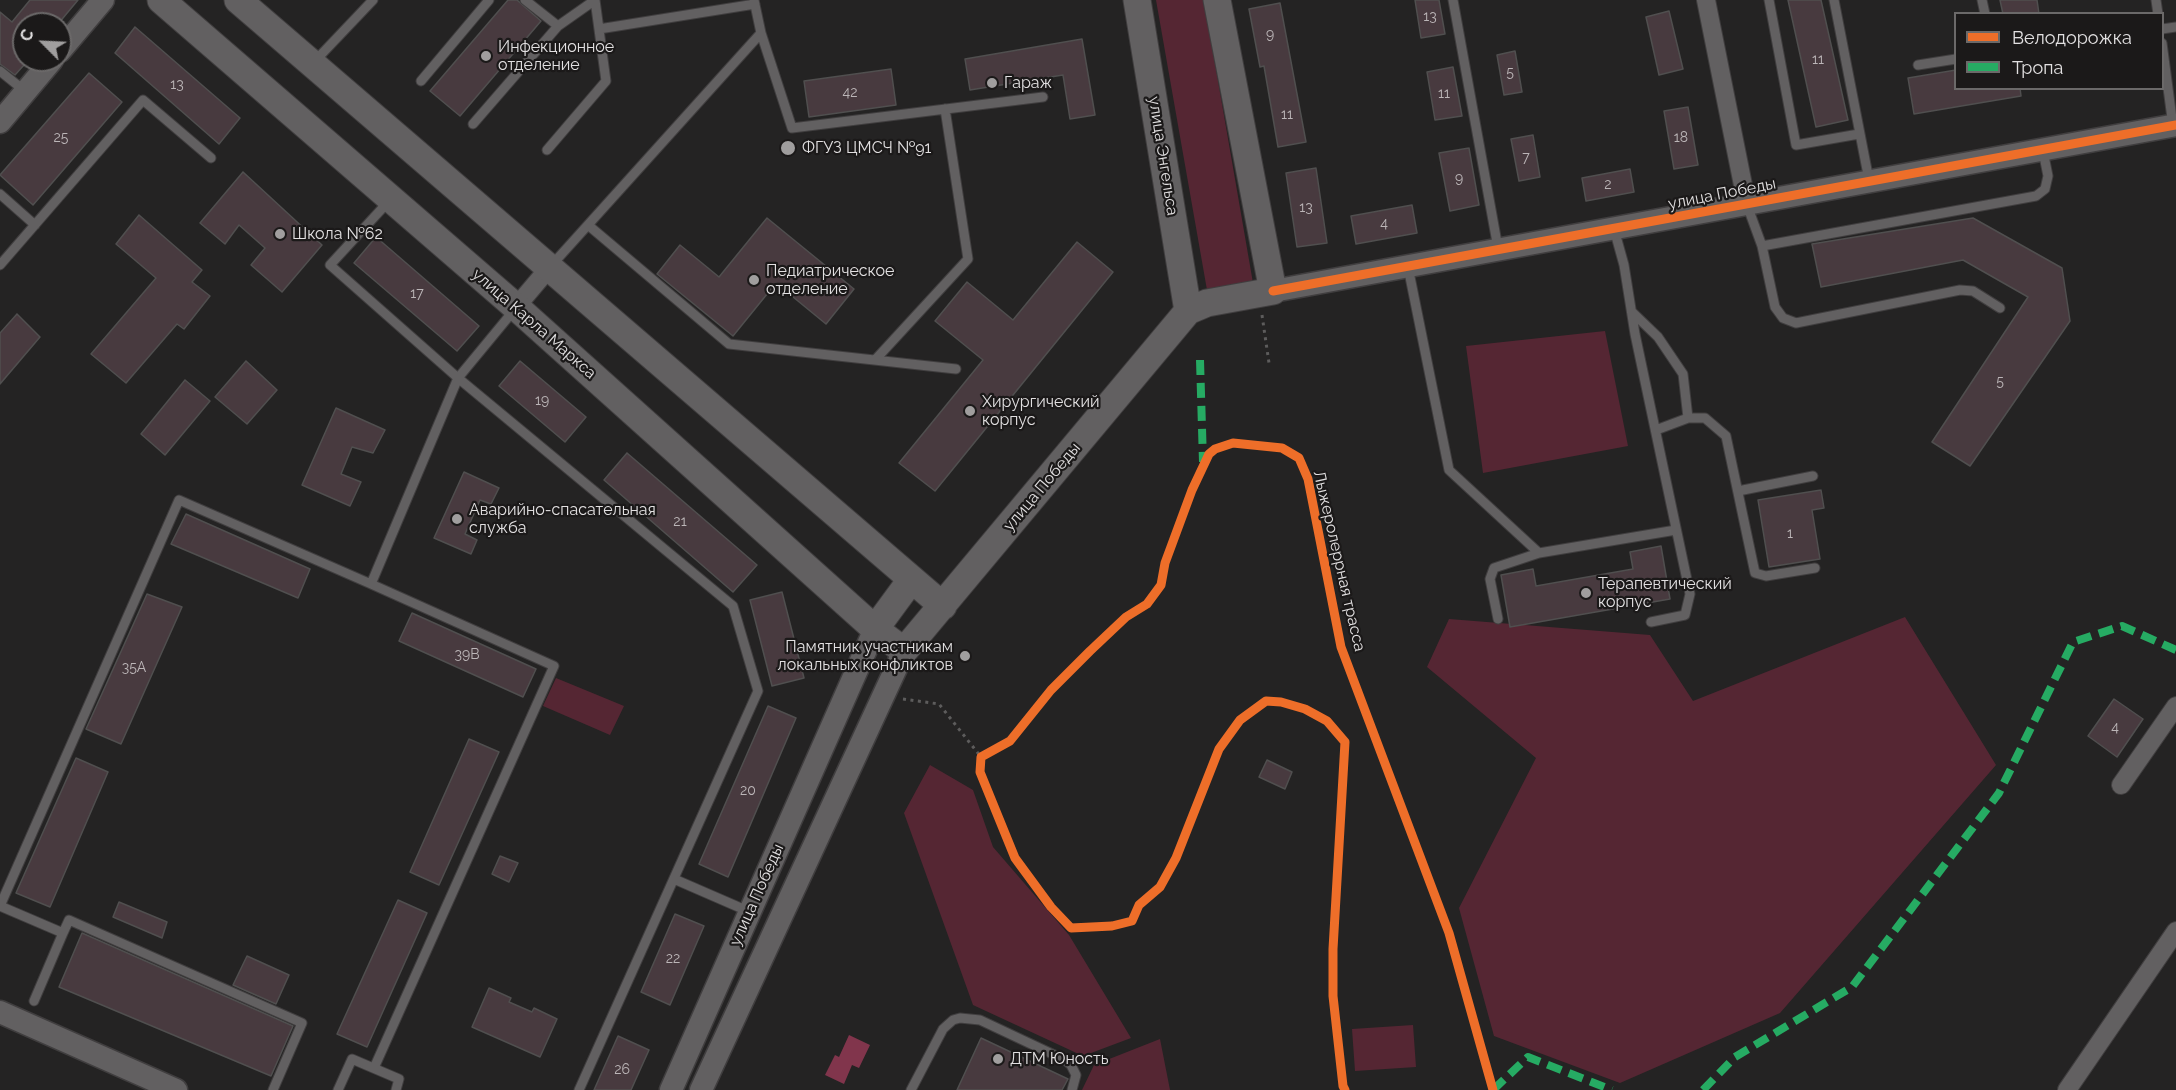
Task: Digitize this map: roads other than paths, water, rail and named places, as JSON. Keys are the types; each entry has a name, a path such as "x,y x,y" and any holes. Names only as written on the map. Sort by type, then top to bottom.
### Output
{"main road":[{"name":"улица Карла Маркса","path":"161,0 516,307 874,628 903,651"},
{"path":"238,0 943,606"},
{"name":"улица Энгельса","path":"1137,0 1188,311"},
{"path":"1217,0 1267,301"},
{"name":"улица Победы","path":"903,651 1188,311 1207,303 1267,301"},
{"name":"улица Победы","path":"874,628 911,580"}],"street":[{"path":"72,37 103,0"},
{"path":"1706,0 1748,205"},
{"path":"0,122 42,72"},
{"name":"улица Победы","path":"1267,301 1408,267 1748,205 1869,180 2175,126"},
{"path":"516,307 549,268"},
{"name":"улица Победы","path":"671,1090 874,628"},
{"name":"улица Победы","path":"701,1090 903,651"},
{"path":"2121,784 2176,706"},
{"path":"2067,1090 2176,931"},
{"path":"0,1012 176,1090"}],"lane":[{"path":"313,64 374,0"},
{"path":"421,81 489,0"},
{"path":"525,0 558,26"},
{"path":"473,124 558,26 595,0 606,81 547,150"},
{"path":"1453,0 1499,250"},
{"path":"1768,0 1796,145 1859,134"},
{"path":"1834,0 1869,180"},
{"path":"599,29 755,2 761,33 792,128 1043,97"},
{"path":"549,268 761,33"},
{"path":"2164,50 2175,126"},
{"path":"1918,65 1954,58"},
{"path":"0,70 26,92"},
{"path":"0,265 143,100 211,158"},
{"path":"875,360 968,259 945,109"},
{"path":"1762,246 2036,196 2044,189 2048,176 2043,150"},
{"path":"0,194 34,225"},
{"path":"391,199 330,265 458,378 733,606 758,691 579,1090"},
{"path":"1748,205 1762,246 1775,307 1783,318 1796,323 1960,290 1973,291 2000,308"},
{"path":"588,225 729,344 956,369"},
{"path":"1614,229 1624,265 1690,594 1685,615 1651,622"},
{"path":"1408,267 1449,470 1539,553"},
{"path":"371,584 458,378 516,307"},
{"path":"1632,312 1658,337 1683,374 1688,418"},
{"path":"1656,430 1688,418 1705,418 1726,435 1755,573 1766,576 1815,568"},
{"path":"1738,490 1813,476"},
{"path":"63,933 0,906 179,500 554,666 374,1068"},
{"path":"1498,619 1490,579 1494,568 1539,553 1676,530"},
{"path":"674,879 750,912"},
{"path":"34,1001 69,920 302,1023 273,1090"},
{"path":"911,1090 943,1029 953,1020 960,1018 980,1020 1065,1060 1071,1065 1076,1075 1071,1090"},
{"path":"338,1090 352,1059 399,1079 396,1090"}],"place":[{"name":"Инфекционное отделение","path":"486,56"},
{"name":"Гараж","path":"992,83"},
{"name":"ФГУЗ ЦМСЧ №91","path":"788,148"},
{"name":"Школа №62","path":"280,234"},
{"name":"Педиатрическое отделение","path":"754,280"},
{"name":"Хирургический корпус","path":"970,411"},
{"name":"Аварийно-спасательная служба","path":"457,519"},
{"name":"Терапевтический корпус","path":"1586,593"},
{"name":"Памятник участникам локальных конфликтов","path":"965,656"},
{"name":"ДТМ Юность","path":"998,1059"}]}
